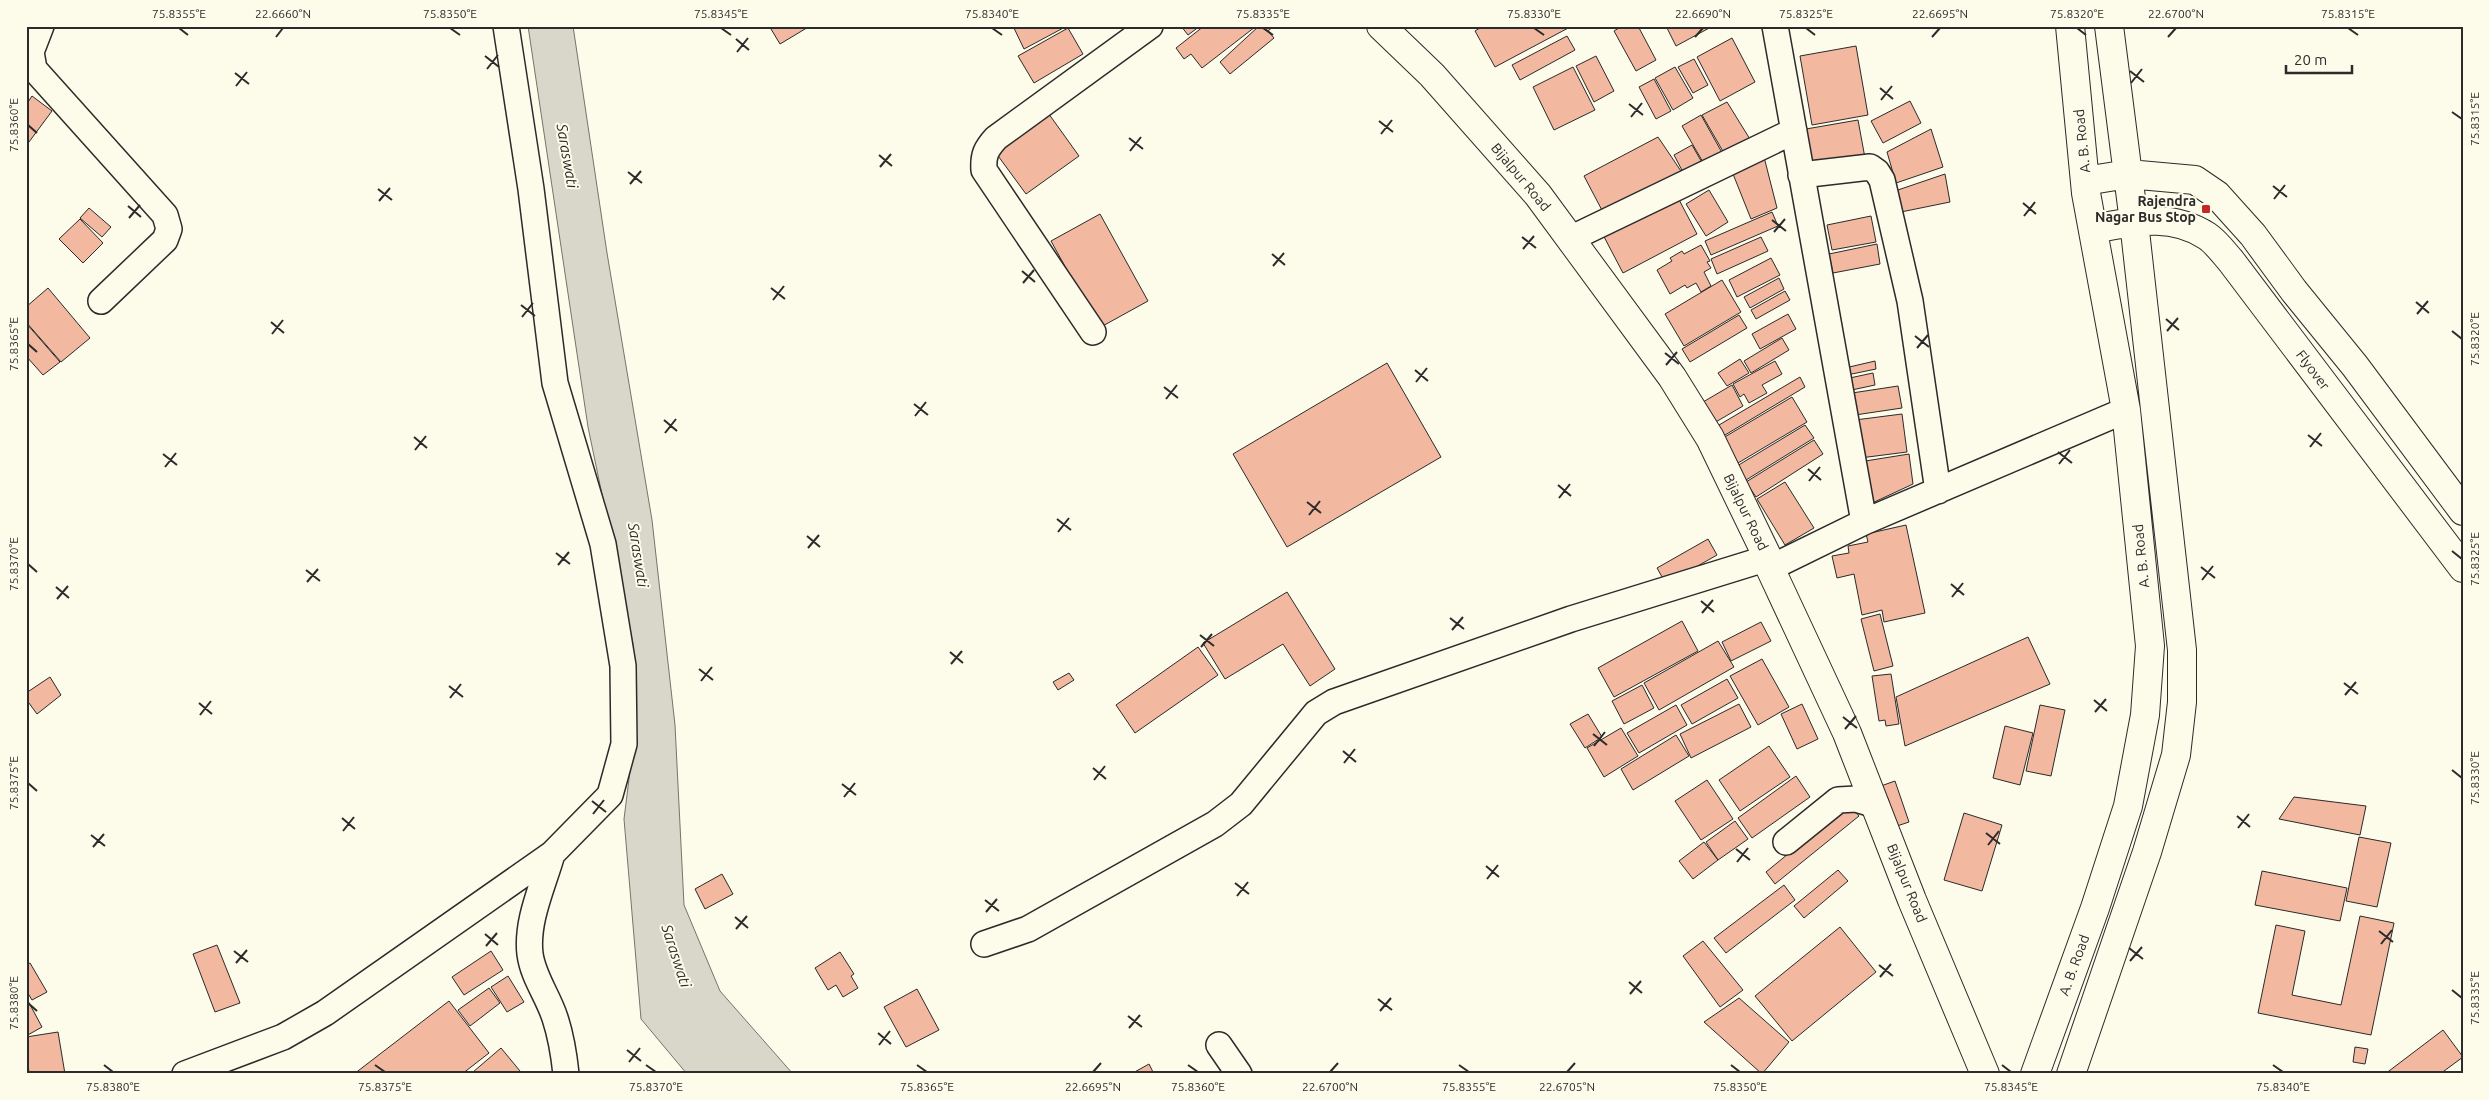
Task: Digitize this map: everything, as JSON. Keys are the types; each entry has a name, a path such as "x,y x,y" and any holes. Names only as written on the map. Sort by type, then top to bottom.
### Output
{"main road":[{"name":"Bijalpur Road","path":"1381,26 1432,75 1538,195 1677,385 1710,438 1847,733 1985,1074"},
{"name":"A. B. Road","path":"2035,1074 2095,908 2128,806 2145,716 2150,646 2126,410 2085,181 2070,26"},
{"path":"2071,1074 2148,852 2176,756 2182,702 2182,650 2134,222 2109,26"},
{"path":"2085,181 2128,174 2195,180 2217,195 2253,235 2294,292 2355,366 2463,511"},
{"name":"Flyover","path":"2093,229 2134,222 2176,221 2208,236 2232,261 2463,568"}],"street":[{"path":"41,26 32,52 30,69 166,215 169,229 165,240 101,301"},
{"path":"185,1074 283,1037 325,1013 552,854 610,795 624,744 623,666 603,544 555,382 531,189 506,26"},
{"path":"1093,332 984,170 983,158 987,148 996,138 1150,26"},
{"path":"1775,26 1864,522"},
{"path":"1570,239 1794,131"},
{"path":"1801,175 1870,167 1877,172 1882,180 1910,301 1938,490"},
{"path":"984,944 1028,928 1215,824 1241,804 1316,712 1334,702 1571,619 1769,563 2126,410"},
{"path":"1786,842 1838,800 1856,799 1876,805"},
{"path":"552,854 530,931 530,955 536,978 555,1016 562,1040 566,1074"},
{"path":"1219,1044 1240,1074"}],"water":[{"name":"Saraswati","path":"528,26 573,26 607,253 652,520 675,725 684,905 720,991 793,1074 687,1074 641,1019 624,819 635,731 633,644 588,427"}],"building":[{"path":"776,26 810,26 780,44 771,29"},
{"path":"1013,26 1067,26 1024,49"},
{"path":"1181,26 1200,26 1188,35"},
{"path":"1204,26 1255,27 1202,68 1191,54 1184,59 1176,48"},
{"path":"1259,26 1274,26 1268,31 1274,38 1230,74 1220,62"},
{"path":"1483,26 1572,26 1495,67 1475,31"},
{"path":"1622,26 1638,26 1656,60 1636,71 1614,31"},
{"path":"1666,26 1713,26 1676,46"},
{"path":"1068,28 1083,54 1034,83 1018,56"},
{"path":"1567,36 1575,50 1520,80 1512,65"},
{"path":"1732,38 1755,82 1720,101 1697,57"},
{"path":"1856,46 1868,115 1812,125 1800,56"},
{"path":"1596,56 1614,91 1594,102 1576,66"},
{"path":"1694,59 1708,85 1693,93 1678,67"},
{"path":"1573,67 1595,110 1554,130 1533,87"},
{"path":"1675,67 1693,98 1673,110 1655,78"},
{"path":"1654,79 1671,111 1656,119 1639,87"},
{"path":"32,96 52,111 26,146 26,105"},
{"path":"1910,101 1921,123 1883,143 1871,121"},
{"path":"1727,102 1753,144 1728,160 1702,115"},
{"path":"1046,110 1079,156 1026,194 993,149"},
{"path":"1701,115 1725,158 1707,169 1682,126"},
{"path":"1858,120 1865,158 1813,168 1806,129"},
{"path":"1931,129 1943,167 1896,183 1887,152"},
{"path":"1658,137 1685,177 1605,216 1584,176"},
{"path":"1692,145 1704,166 1685,176 1674,155"},
{"path":"1764,157 1777,208 1751,219 1733,174"},
{"path":"1945,174 1950,202 1896,213 1892,192"},
{"path":"1709,190 1728,222 1706,236 1686,204"},
{"path":"1675,192 1697,234 1623,273 1601,231"},
{"path":"89,208 111,227 102,237 80,218"},
{"path":"1772,212 1778,226 1711,255 1705,241"},
{"path":"1100,214 1148,301 1099,328 1051,241"},
{"path":"1871,216 1876,242 1832,250 1827,225"},
{"path":"80,219 103,243 83,263 59,239"},
{"path":"1761,237 1768,251 1717,274 1711,259"},
{"path":"1877,244 1880,264 1833,273 1829,254"},
{"path":"1701,245 1710,261 1707,262 1711,268 1704,272 1711,286 1701,292 1696,283 1687,288 1685,285 1670,294 1657,270 1672,261 1670,258 1682,251 1684,254"},
{"path":"1771,258 1780,275 1737,297 1729,280"},
{"path":"1779,278 1784,289 1750,308 1744,297"},
{"path":"1722,280 1741,312 1684,346 1665,314"},
{"path":"48,288 90,338 61,362 26,322 26,307"},
{"path":"1785,291 1790,300 1756,319 1751,310"},
{"path":"1788,314 1796,329 1760,349 1752,334"},
{"path":"1739,315 1747,328 1690,362 1682,349"},
{"path":"26,323 60,362 43,375 26,356"},
{"path":"1782,338 1789,350 1751,373 1744,361"},
{"path":"1740,359 1749,373 1727,386 1718,373"},
{"path":"1775,361 1782,374 1762,385 1767,393 1749,403 1744,394 1740,397 1733,384"},
{"path":"1875,361 1876,369 1847,375 1845,368"},
{"path":"1387,363 1441,457 1287,547 1233,454"},
{"path":"1873,373 1875,385 1847,391 1845,379"},
{"path":"1800,377 1805,387 1720,438 1714,428"},
{"path":"1732,385 1743,406 1714,423 1703,402"},
{"path":"1898,386 1902,408 1855,415 1852,393"},
{"path":"1792,397 1807,422 1738,463 1723,438"},
{"path":"1902,414 1907,452 1860,458 1855,420"},
{"path":"1805,425 1814,438 1746,480 1737,466"},
{"path":"1814,440 1823,454 1756,497 1746,482"},
{"path":"1909,454 1913,484 1868,505 1859,462"},
{"path":"1785,482 1814,528 1785,545 1757,499"},
{"path":"1906,525 1925,613 1884,622 1882,610 1862,615 1854,574 1837,578 1832,556 1849,553 1848,546 1868,542 1866,534"},
{"path":"1708,539 1717,555 1666,584 1657,568"},
{"path":"1287,592 1335,669 1310,686 1283,644 1225,679 1203,643"},
{"path":"1880,614 1893,666 1874,671 1861,619"},
{"path":"1682,621 1698,651 1614,697 1598,668"},
{"path":"1761,622 1771,641 1731,661 1722,642"},
{"path":"2028,637 2050,684 1905,746 1896,697"},
{"path":"1718,641 1734,667 1659,710 1644,683"},
{"path":"1198,647 1218,675 1135,733 1116,705"},
{"path":"1762,659 1789,707 1758,725 1730,676"},
{"path":"1069,673 1074,680 1058,690 1053,682"},
{"path":"1891,674 1899,724 1886,726 1885,720 1879,721 1872,676"},
{"path":"50,677 61,695 37,714 26,699 26,693"},
{"path":"1727,679 1738,698 1692,724 1681,705"},
{"path":"1642,685 1654,708 1624,724 1612,701"},
{"path":"1739,704 1751,727 1691,758 1680,734"},
{"path":"1802,704 1818,739 1797,749 1781,714"},
{"path":"1676,705 1687,725 1639,753 1627,733"},
{"path":"2040,705 2065,710 2051,776 2026,771"},
{"path":"1588,714 1602,737 1585,748 1570,724"},
{"path":"2005,726 2033,733 2020,785 1993,778"},
{"path":"1621,728 1638,756 1604,777 1587,748"},
{"path":"1676,735 1689,756 1633,790 1621,769"},
{"path":"1769,746 1790,777 1740,811 1719,780"},
{"path":"1796,776 1810,797 1752,838 1738,818"},
{"path":"1707,780 1733,819 1701,840 1675,801"},
{"path":"1895,781 1909,822 1891,828 1878,787"},
{"path":"2294,797 2366,806 2360,835 2279,819"},
{"path":"1849,804 1859,816 1775,884 1766,872"},
{"path":"1964,813 2002,825 1982,891 1944,880"},
{"path":"1735,821 1748,839 1718,860 1706,842"},
{"path":"2359,837 2391,843 2377,907 2346,901"},
{"path":"1704,842 1718,860 1693,879 1679,861"},
{"path":"1838,870 1848,881 1804,918 1794,906"},
{"path":"2262,871 2347,888 2340,921 2255,905"},
{"path":"722,874 733,894 705,909 695,889"},
{"path":"1784,885 1795,900 1726,953 1714,938"},
{"path":"2360,916 2394,923 2371,1035 2258,1013 2276,925 2305,931 2292,995 2341,1005"},
{"path":"1840,927 1876,972 1792,1041 1755,996"},
{"path":"1703,941 1743,990 1720,1007 1683,956"},
{"path":"217,945 240,1003 215,1012 193,954"},
{"path":"491,951 503,970 464,995 452,977"},
{"path":"840,952 854,974 851,976 858,988 843,997 836,985 828,990 815,968"},
{"path":"30,963 47,992 32,1000 26,990 26,965"},
{"path":"508,976 524,1002 507,1012 491,987"},
{"path":"489,988 500,1003 470,1026 458,1010"},
{"path":"917,989 939,1030 906,1047 884,1007"},
{"path":"1739,998 1789,1042 1762,1074 1704,1022"},
{"path":"26,999 42,1027 26,1036"},
{"path":"449,1001 489,1053 462,1074 354,1074"},
{"path":"2443,1030 2463,1057 2440,1074 2385,1074"},
{"path":"58,1032 65,1074 29,1074 26,1037"},
{"path":"2355,1047 2368,1049 2365,1064 2353,1062"},
{"path":"501,1048 520,1071 517,1074 474,1074 473,1072"},
{"path":"1149,1064 1154,1074 1131,1074"}],"place":[{"name":"Rajendra Nagar Bus Stop","path":"2206,209"}]}
